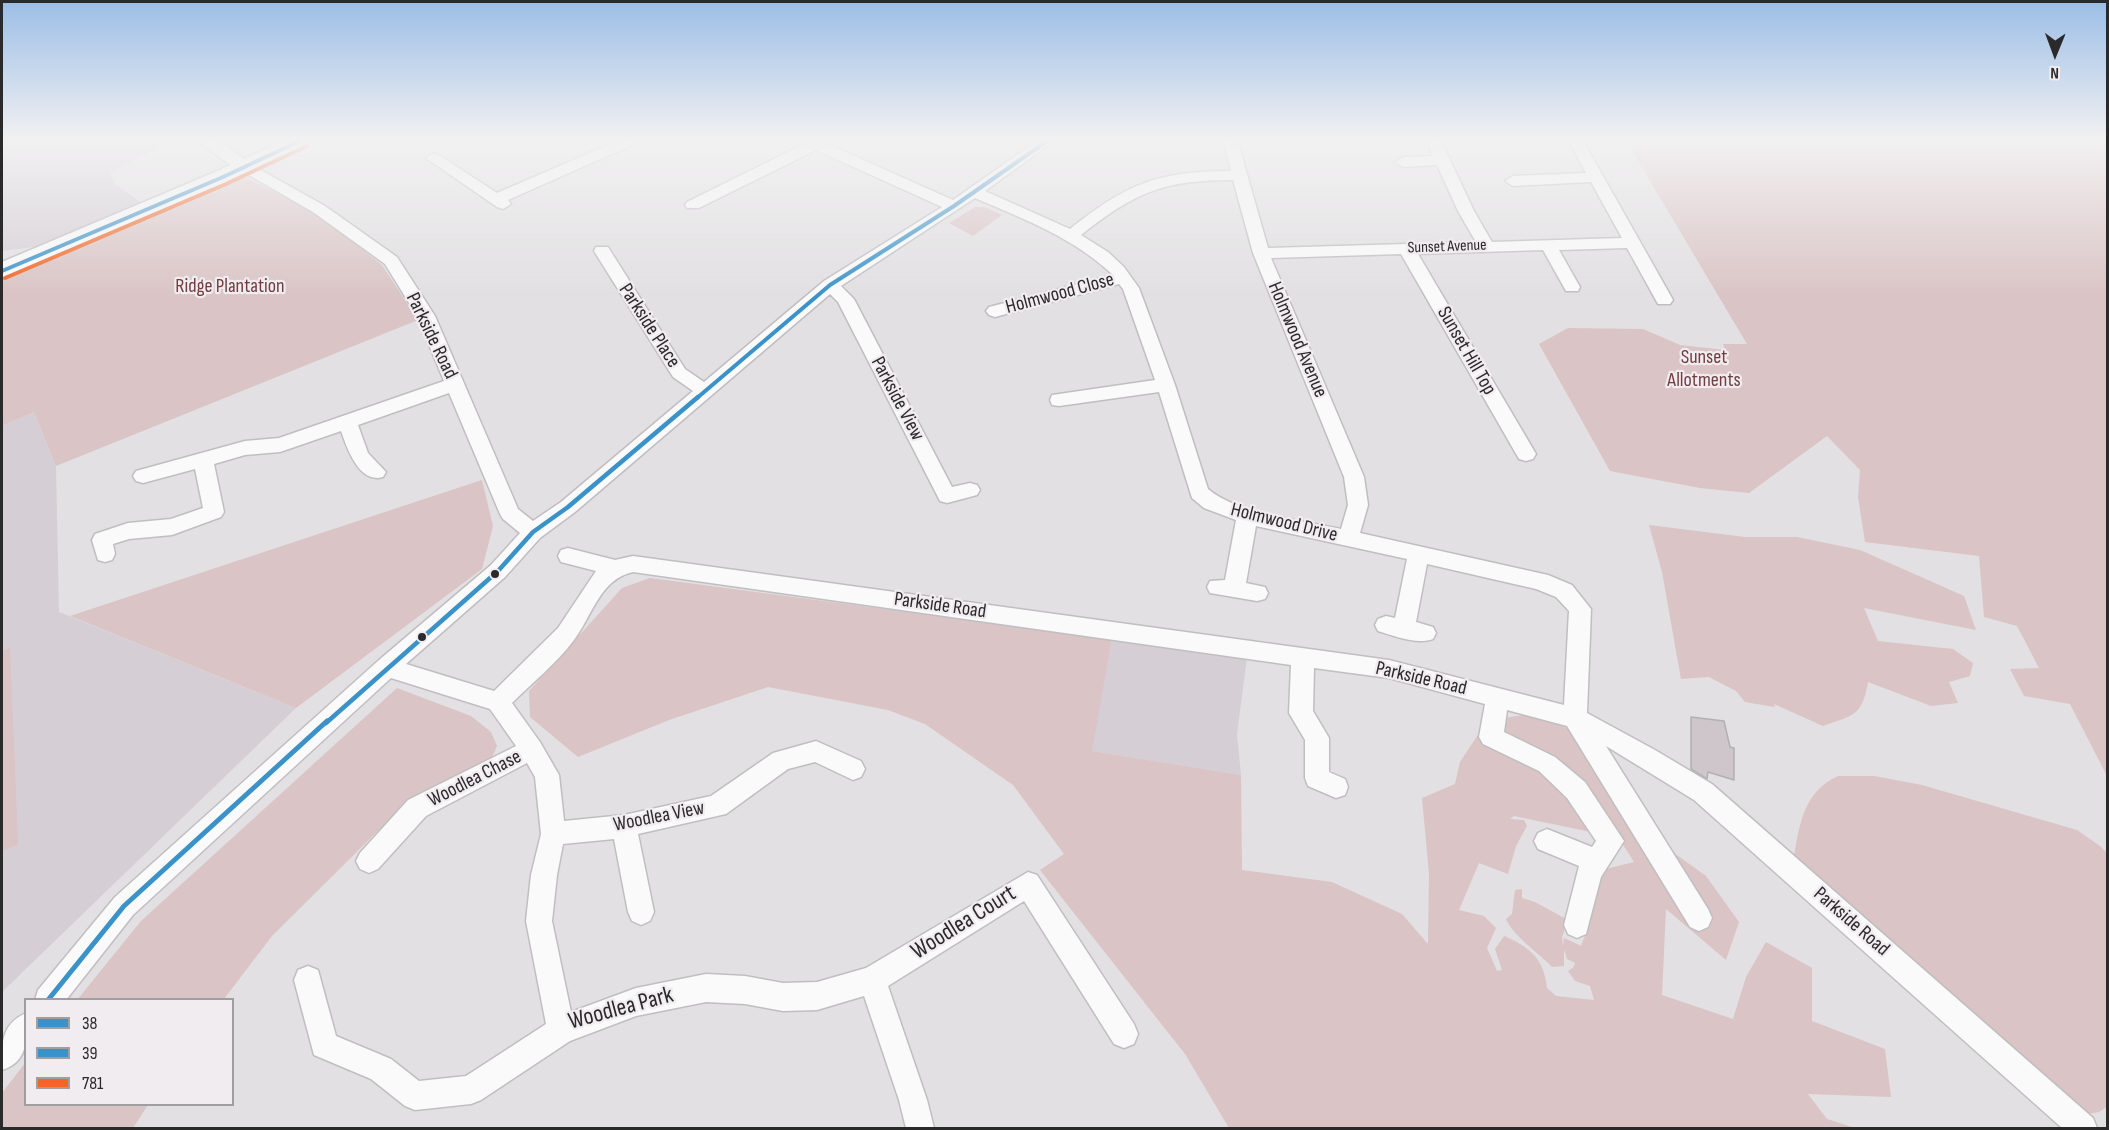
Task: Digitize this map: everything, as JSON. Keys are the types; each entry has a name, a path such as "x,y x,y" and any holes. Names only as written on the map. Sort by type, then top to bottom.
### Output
{"main road":[{"path":"2,271 186,192"}],"street":[{"name":"Parkside Road","path":"288,192 319,209 391,261 426,316 510,514 533,532"},
{"path":"485,192 500,202 522,192"},
{"path":"693,205 718,192"},
{"path":"922,192 954,206"},
{"path":"49,998 124,906 387,667 498,571 533,532 568,507 830,285 974,192"},
{"name":"Holmwood Drive","path":"974,192 1070,236 1110,262 1125,277 1166,385 1199,493 1211,504 1247,516 1540,581 1564,591 1580,609 1575,718"},
{"path":"1070,236 1113,202 1133,192"},
{"name":"Holmwood Avenue","path":"1244,192 1261,253 1354,477 1358,505 1348,539"},
{"path":"1457,192 1486,246"},
{"path":"1604,192 1664,300"},
{"name":"Sunset Avenue","path":"1261,253 1633,243"},
{"path":"1548,244 1572,287"},
{"name":"Sunset Hill Top","path":"1406,248 1526,454"},
{"name":"Parkside Place","path":"602,251 679,373 705,391"},
{"name":"Holmwood Close","path":"995,311 1125,277"},
{"name":"Parkside View","path":"830,285 844,299 948,496 970,490"},
{"path":"143,476 245,448 280,445 455,384"},
{"path":"1059,400 1166,385"},
{"path":"347,422 360,456 376,472"},
{"path":"105,554 102,540 128,531 172,527 214,512 203,459"},
{"path":"1247,516 1226,588 1257,593"},
{"path":"1405,628 1418,555"},
{"name":"Parkside Road","path":"568,556 615,568 623,565 643,566 1389,669 1575,718 1666,768 1703,792 2083,1128"},
{"path":"387,667 498,702 566,634 599,581 615,568"},
{"path":"1303,657 1301,713 1317,738 1317,778 1336,787"},
{"path":"1498,697 1491,736 1547,764 1576,790 1611,841 1589,872 1577,925"},
{"name":"Woodlea Park","path":"498,702 547,775 554,834 544,875 539,921 561,1030 636,1002 706,988 745,990 792,997 817,996 872,980"},
{"path":"1575,718 1699,918"},
{"name":"Woodlea Chase","path":"369,861 417,808 532,750"},
{"name":"Woodlea View","path":"554,834 624,826 717,806 782,760 816,751 853,769"},
{"path":"624,826 641,912"},
{"path":"1547,841 1597,861"},
{"name":"Woodlea Court","path":"872,980 1028,884 1124,1034"},
{"path":"308,980 324,1045 381,1069 415,1095 471,1090 561,1030"},
{"path":"872,980 913,1100 920,1128"},
{"path":"2,1056 24,1029"}],"shaded area":[{"path":"2,192 126,192 142,203 42,246 2,251"},
{"path":"34,412 56,466 59,612 296,708 2,992 2,426"},
{"path":"1112,639 1247,658 1237,734 1241,775 1091,751"}],"green space":[{"name":"Ridge Plantation","path":"197,192 275,192 315,211 382,265 418,320 56,466 34,412 2,426 2,275"},
{"name":"Sunset Allotments","path":"1656,192 2107,192 2107,776 2070,704 2024,696 2010,669 2039,668 2017,626 1984,617 1979,556 1865,542 1858,497 1860,470 1827,436 1749,493 1700,488 1610,471 1539,344 1568,328 1643,329 1680,345 1725,350 1723,344 1747,344"},
{"path":"975,207 985,207 1002,215 973,236 949,223"},
{"path":"482,480 493,526 482,569 296,708 70,616"},
{"path":"1649,525 1745,537 1797,537 1860,550 1964,596 1976,630 1864,608 1878,641 1953,649 1973,663 1970,676 1949,682 1958,703 1931,706 1868,682 1863,702 1855,713 1823,726 1774,704 1775,707 1745,702 1736,691 1709,677 1681,679 1662,572"},
{"path":"650,578 1112,639 1092,751 1241,775 1242,870 1332,882 1402,914 1428,944 1429,874 1422,798 1455,784 1460,762 1487,721 1529,714 1575,731 1651,858 1674,853 1706,876 1739,922 1726,960 1666,909 1662,995 1733,1019 1746,977 1766,942 1812,968 1812,1021 1885,1049 1891,1097 1808,1094 1827,1119 1855,1128 1229,1128 1185,1054 1040,870 1064,854 1013,785 925,724 888,710 768,687 669,720 578,757 530,717 529,691 622,588","holes":["1514,816 1586,831 1615,832 1634,862 1606,869 1590,895 1587,930 1581,946 1564,938 1563,946 1562,937 1568,920 1535,902 1522,898 1522,889 1515,890 1512,914 1506,919 1520,938 1552,967 1564,966 1564,949 1567,959 1575,963 1568,971 1575,981 1590,986 1594,1000 1556,996 1547,988 1543,969 1534,955 1504,936 1495,949 1502,970 1497,971 1487,948 1496,928 1484,916 1459,910 1479,863 1508,874 1516,846 1527,826 1524,820 1510,819"]},
{"path":"10,648 18,844 2,851 2,651"},
{"path":"397,688 471,716 491,732 497,746 490,762 408,801 272,936 225,998 79,998 141,921"},
{"path":"1838,776 1874,776 1922,785 2077,830 2108,854 2107,1107 2099,1112 2080,1115 1793,862 1804,812 1817,791"},
{"path":"24,1064 24,1106 147,1106 133,1128 2,1128 2,1093"}],"building":[{"path":"1691,717 1724,721 1730,747 1734,748 1734,780 1708,772 1707,779 1691,769"}],"transit line":[{"name":"39","path":"2,271 188,192"},
{"name":"781","path":"5,278 208,192"},
{"name":"38","path":"50,998 124,906 387,667 498,571 533,532 568,507 830,285 974,192"}]}
